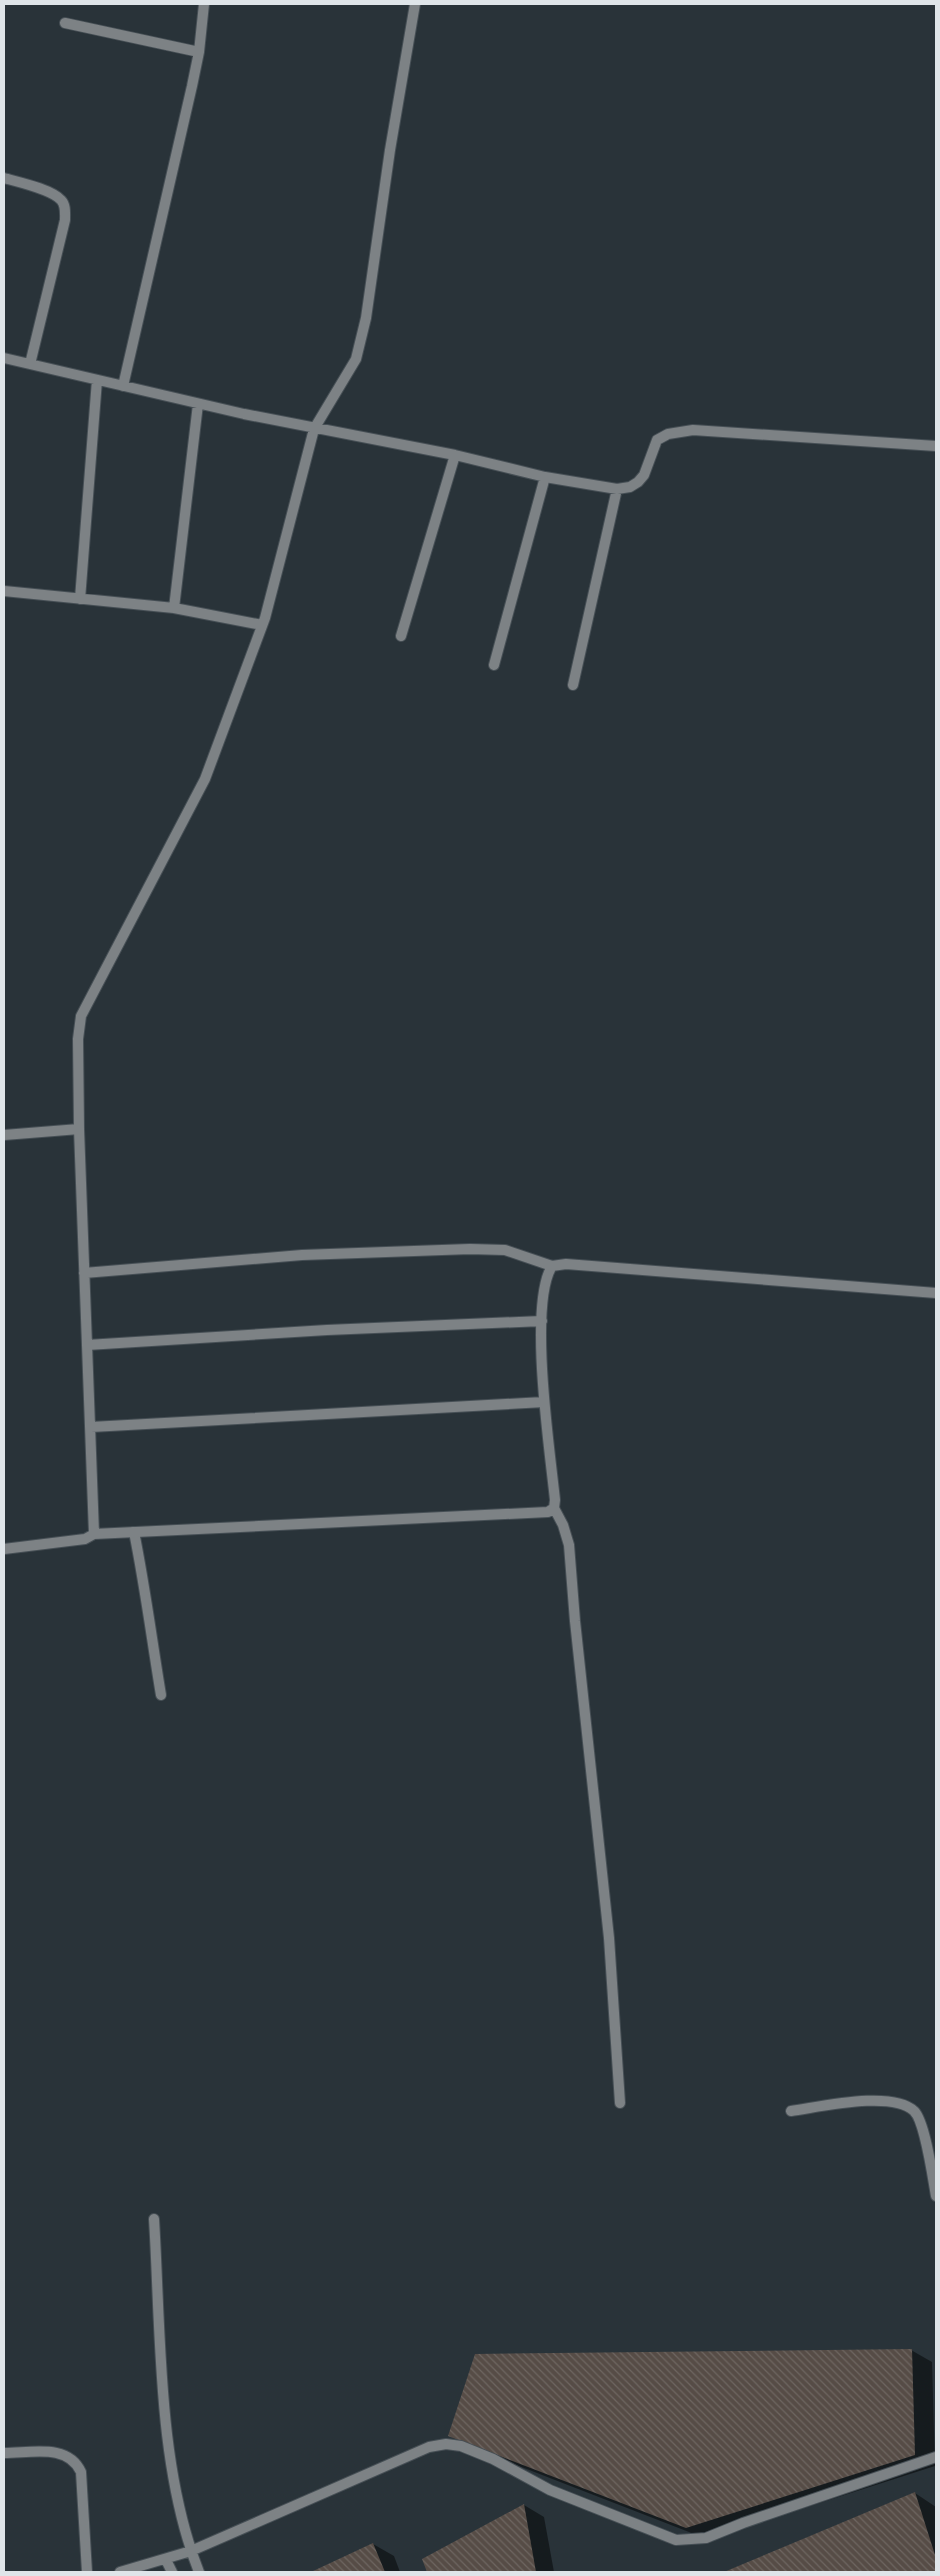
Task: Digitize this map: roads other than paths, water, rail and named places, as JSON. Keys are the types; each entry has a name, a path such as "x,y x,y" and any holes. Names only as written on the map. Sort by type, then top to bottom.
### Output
{"street":[{"path":"123,386 199,52 204,4"},
{"path":"94,1534 79,1129 78,1039 81,1016 205,778 262,625 314,429 356,359 362,338 390,150 415,4"},
{"path":"65,23 199,52"},
{"path":"4,178 54,195 62,200 65,208 65,220 30,364"},
{"path":"4,358 198,404 314,429 455,455 545,477 617,489 630,487 638,482 644,475 657,440 679,431 692,430 936,446"},
{"path":"80,599 97,380"},
{"path":"174,608 198,404"},
{"path":"401,636 455,455"},
{"path":"494,665 545,477"},
{"path":"573,685 617,489"},
{"path":"4,591 174,608 262,625"},
{"path":"4,1135 79,1129"},
{"path":"84,1273 302,1256 470,1248 505,1250 552,1266 566,1264 936,1293"},
{"path":"552,1266 547,1274 542,1321 544,1402 556,1500 554,1508 563,1525 569,1545 574,1621 609,1938 620,2104"},
{"path":"87,1345 327,1330 542,1321"},
{"path":"91,1427 365,1410 544,1402"},
{"path":"4,1549 85,1538 94,1534 539,1514 554,1508"},
{"path":"134,1532 145,1588 149,1628 161,1695"},
{"path":"791,2111 880,2101 898,2103 915,2112 922,2126 936,2196"},
{"path":"154,2219 169,2456 190,2551 199,2572"},
{"path":"120,2572 137,2569 190,2551 429,2447 446,2444 461,2446 493,2459 550,2490 676,2540 706,2538 743,2523 936,2457"},
{"path":"4,2453 62,2452 76,2462 81,2472 87,2572"},
{"path":"166,2560 172,2572"}]}
